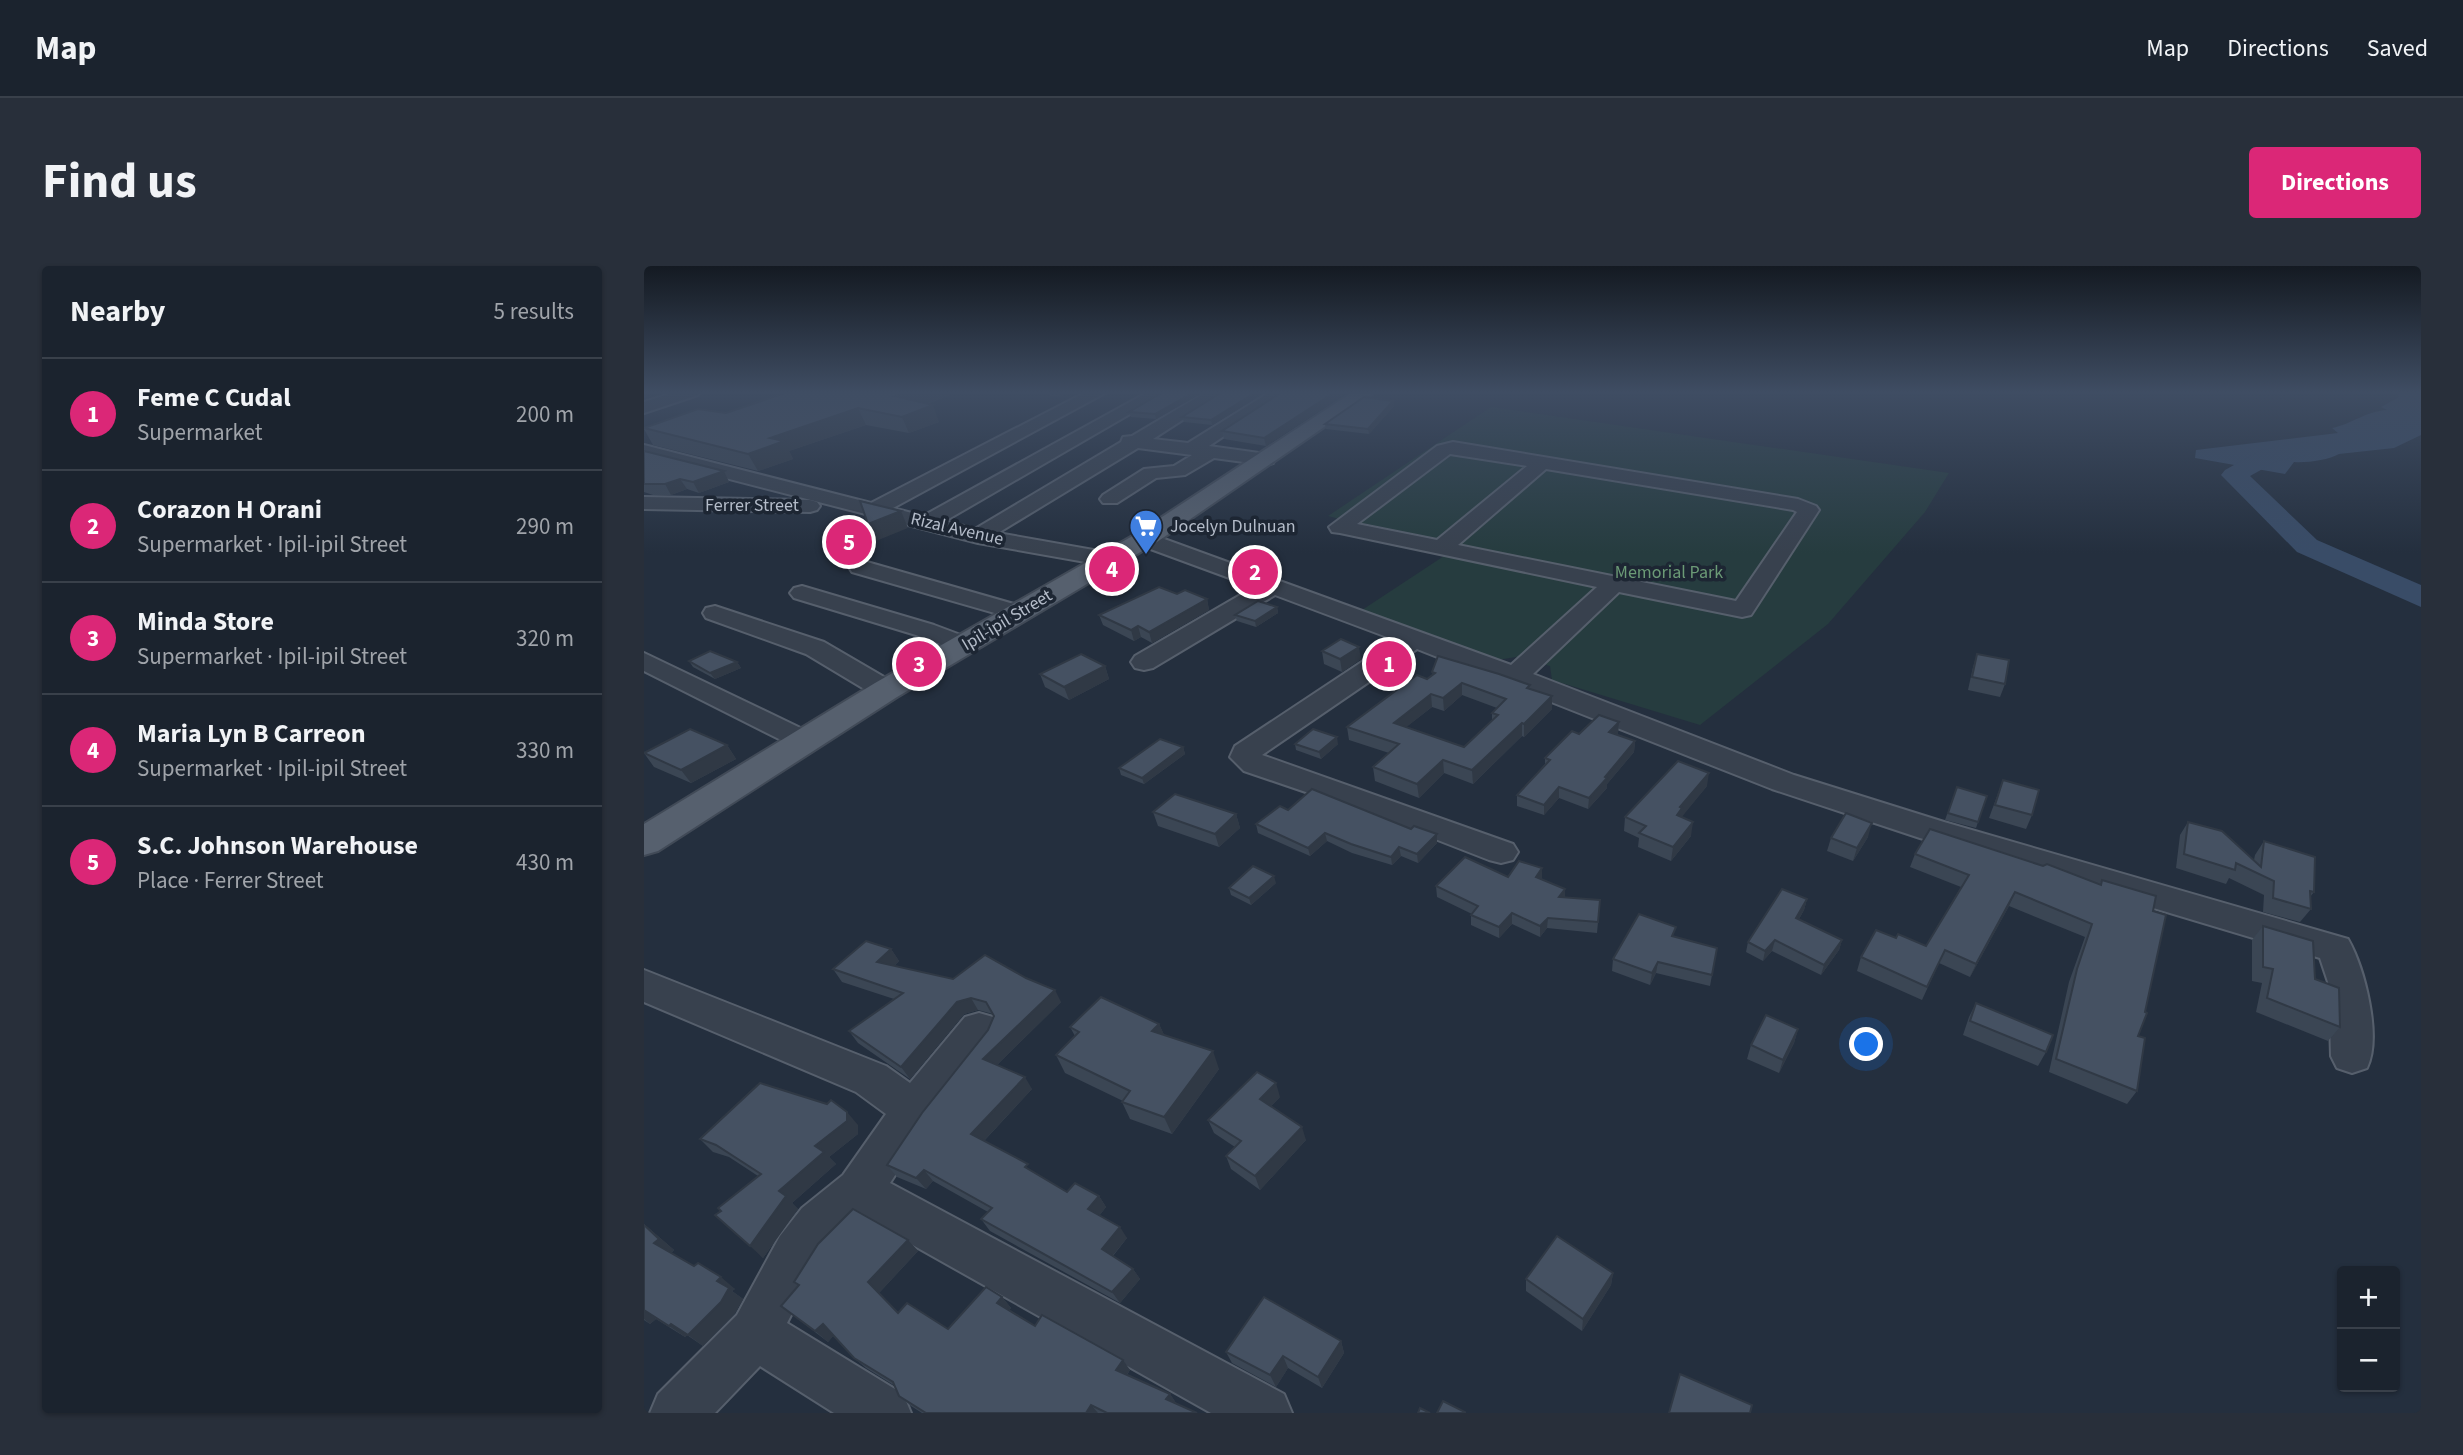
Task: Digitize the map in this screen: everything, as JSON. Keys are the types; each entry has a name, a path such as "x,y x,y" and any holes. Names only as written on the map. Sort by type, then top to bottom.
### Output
{"main road":[{"name":"Ipil-ipil Street","path":"644,842 887,690 1145,539 1286,446"}],"street":[{"path":"867,508 994,446"},
{"path":"926,523 1066,446"},
{"path":"978,536 1131,446"},
{"path":"1166,446 1266,459"},
{"path":"1110,499 1151,473 1178,471 1208,446"},
{"path":"1448,448 1543,462 1798,505 1809,510 1742,610 1340,526 1448,448"},
{"name":"Rizal Avenue","path":"644,451 978,536 1108,559"},
{"path":"1440,549 1543,462"},
{"name":"Ferrer Street","path":"644,503 867,508"},
{"path":"1145,539 1515,676 1783,782 1933,830 2335,949 2348,985 2352,1056"},
{"path":"860,567 1019,613"},
{"path":"1515,676 1615,583"},
{"path":"1144,662 1273,586"},
{"path":"802,593 925,629 965,645"},
{"path":"715,613 815,648 887,690"},
{"path":"1414,639 1246,752 1245,757 1255,764 1387,808 1501,852"},
{"path":"644,661 805,741"},
{"path":"644,985 871,1079 914,1110"},
{"path":"677,1413 755,1333 804,1243 819,1224 859,1190 914,1110 979,1029"},
{"path":"859,1190 1265,1413"},
{"path":"755,1333 884,1413"}],"green space":[{"name":"Memorial Park","path":"1433,446 1758,446 1949,473 1925,512 1828,624 1700,725 1552,680 1550,666 1516,657 1491,661 1359,612 1444,556 1400,542 1405,536 1328,516"}],"water":[{"path":"2233,446 2399,446 2339,454 2317,461 2294,462 2285,474 2195,458 2196,450"}],"building":[{"path":"714,446 771,446 748,454"},
{"path":"644,451 724,471 693,482 680,479 665,484 644,484"},
{"path":"860,501 901,511 868,524"},
{"path":"1159,587 1177,594 1185,590 1207,599 1149,632 1138,626 1131,630 1099,615"},
{"path":"1258,601 1277,607 1255,621 1235,615"},
{"path":"1341,639 1359,647 1340,659 1322,651"},
{"path":"710,651 737,662 710,673 689,661"},
{"path":"1081,654 1105,666 1064,687 1040,674"},
{"path":"1977,654 2009,660 2005,684 1972,677"},
{"path":"1438,656 1499,674 1530,685 1527,688 1552,696 1472,770 1443,760 1417,784 1373,767 1399,744 1347,727 1417,675 1427,679 1435,673 1432,672","holes":["1462,683 1506,699 1492,713 1498,715 1464,747 1394,723 1431,694 1443,698"]},
{"path":"1599,715 1619,722 1609,732 1635,741 1589,798 1559,787 1544,805 1517,795 1550,760 1545,758 1572,731 1579,734"},
{"path":"690,729 727,745 681,770 644,753"},
{"path":"1313,729 1337,737 1319,752 1295,744"},
{"path":"1160,739 1183,747 1142,778 1119,768"},
{"path":"1678,761 1709,773 1680,807 1682,808 1677,815 1693,822 1673,847 1639,833 1646,826 1625,817"},
{"path":"2003,780 2039,790 2032,815 1995,805"},
{"path":"1957,787 1987,796 1978,822 1948,813"},
{"path":"1312,789 1411,829 1414,826 1437,834 1417,854 1399,847 1391,857 1325,833 1308,848 1256,824 1280,806 1288,810"},
{"path":"1175,794 1236,814 1215,834 1153,812"},
{"path":"1846,813 1872,823 1857,848 1831,838"},
{"path":"2188,822 2222,831 2261,867 2264,841 2315,857 2314,892 2310,891 2311,909 2273,898 2274,881 2236,863 2235,870 2184,854"},
{"path":"1930,829 2043,866 2047,864 2101,885 2102,880 2156,896 2153,911 2166,915 2145,1012 2147,1013 2138,1036 2145,1038 2137,1091 2056,1059 2077,969 2092,924 2015,892 1976,964 1945,950 1927,987 1861,957 1876,930 1896,938 1898,934 1926,946 1969,875 1915,854"},
{"path":"1465,857 1508,877 1519,861 1542,868 1536,877 1565,889 1559,897 1600,900 1598,922 1548,918 1540,926 1512,913 1499,927 1471,915 1478,906 1436,886"},
{"path":"1253,866 1274,876 1249,898 1229,888"},
{"path":"1782,889 1807,899 1796,918 1842,940 1824,965 1775,940 1765,951 1748,942"},
{"path":"1639,914 1676,927 1672,936 1717,948 1712,975 1658,962 1652,973 1613,959"},
{"path":"2263,926 2313,941 2315,979 2339,988 2340,1027 2267,998 2273,969 2263,967"},
{"path":"866,941 891,949 877,962 953,979 985,955 1026,978 1055,990 983,1059 1025,1077 971,1134 1028,1164 1025,1167 1067,1192 1075,1183 1099,1196 1088,1209 1120,1227 1102,1249 1133,1269 1112,1292 981,1219 992,1208 924,1170 916,1178 887,1165 922,1113 988,1030 994,1016 986,1002 971,998 957,1002 901,1067 849,1031 903,993 833,969"},
{"path":"1101,997 1159,1024 1152,1031 1213,1051 1164,1117 1122,1102 1130,1091 1056,1055 1079,1032 1070,1027"},
{"path":"1976,1003 2053,1035 2046,1052 1970,1021"},
{"path":"1766,1015 1798,1029 1783,1060 1751,1045"},
{"path":"1257,1072 1276,1083 1260,1099 1302,1127 1255,1176 1226,1156 1241,1141 1208,1120"},
{"path":"760,1083 827,1104 831,1100 847,1112 847,1121 815,1146 824,1152 779,1191 786,1196 750,1246 715,1215 721,1211 718,1208 761,1174 716,1145 700,1139"},
{"path":"853,1209 908,1240 868,1282 898,1313 907,1303 948,1329 986,1287 1002,1297 997,1303 1035,1326 1042,1315 1123,1360 1116,1370 1170,1394 1166,1399 1197,1413 1107,1413 1091,1405 1086,1413 926,1413 899,1396 893,1382 854,1358 823,1324 815,1331 781,1306 799,1285 794,1282 818,1244"},
{"path":"644,1225 659,1239 654,1243 694,1266 698,1263 721,1277 717,1281 729,1288 721,1302 688,1335 644,1310"},
{"path":"1557,1236 1613,1273 1583,1319 1526,1279"},
{"path":"1264,1297 1341,1341 1318,1377 1283,1356 1270,1375 1226,1352"},
{"path":"1680,1374 1752,1405 1750,1413 1669,1413"},
{"path":"1443,1401 1465,1412 1465,1413 1437,1413"}],"waterway":[{"path":"2304,449 2270,455 2234,475 2307,546 2421,597"}],"place":[{"name":"S.C. Johnson Warehouse","path":"849,542"},
{"name":"Jocelyn Dulnuan","path":"1146,556"},
{"name":"Maria Lyn B Carreon","path":"1112,569"},
{"name":"Corazon H Orani","path":"1255,572"},
{"name":"Minda Store","path":"919,664"},
{"name":"Feme C Cudal","path":"1389,664"}]}
